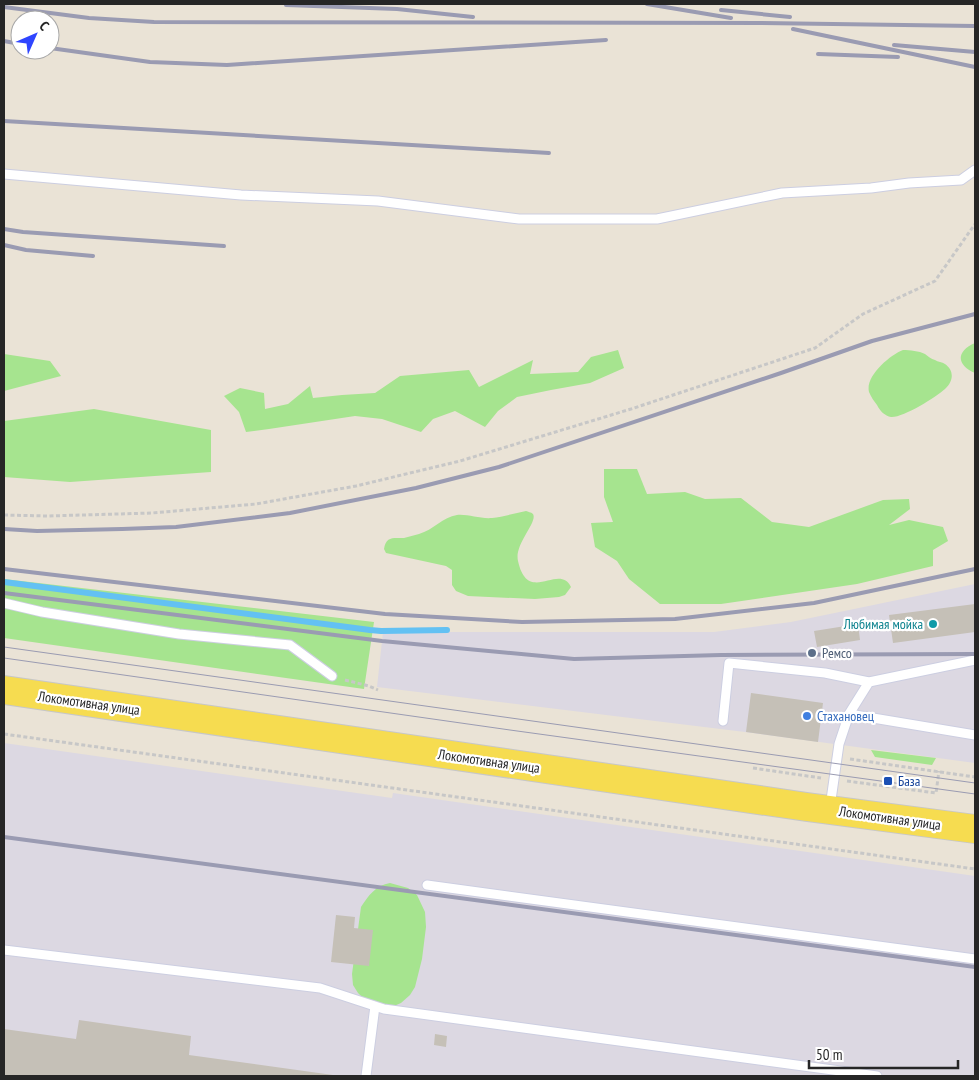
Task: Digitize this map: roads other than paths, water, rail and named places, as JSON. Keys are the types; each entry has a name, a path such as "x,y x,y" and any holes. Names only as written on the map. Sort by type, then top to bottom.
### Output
{"main road":[{"name":"Локомотивная улица","path":"4,690 830,810 975,829"}],"lane":[{"path":"4,174 241,195 378,201 519,219 657,219 782,193 961,180 975,170"},
{"path":"4,603 42,612 179,634 290,645 332,676"},
{"path":"722,721 729,663 825,673 869,682 975,660"},
{"path":"830,810 838,744 849,714 869,682"},
{"path":"849,714 975,735"},
{"path":"427,885 975,959"},
{"path":"4,950 320,988 384,1009 877,1076"},
{"path":"366,1076 375,1006"}],"waterway":[{"path":"4,582 370,630 447,630"}],"tram line":[{"path":"4,647 975,783"},
{"path":"4,658 975,794"}],"railway":[{"path":"647,4 731,18"},
{"path":"286,5 397,9 473,17"},
{"path":"4,7 89,18 154,22 762,23 975,26"},
{"path":"721,10 790,17"},
{"path":"793,29 975,67"},
{"path":"60,49 150,62 227,65 606,40"},
{"path":"4,41 10,42"},
{"path":"894,45 975,52"},
{"path":"818,54 898,57"},
{"path":"4,121 549,153"},
{"path":"4,229 23,232 224,246"},
{"path":"4,245 26,250 93,256"},
{"path":"4,529 37,531 176,527 290,513 416,488 499,467 872,341 975,314"},
{"path":"4,569 385,614 522,622 675,619 814,603 975,569"},
{"path":"4,593 382,641 574,659 721,655 975,654"},
{"path":"4,837 975,967"}],"place":[{"name":"Любимая мойка","path":"933,624"},
{"name":"Ремсо","path":"812,653"},
{"name":"Стахановец","path":"807,716"},
{"name":"База","path":"888,781"}]}
